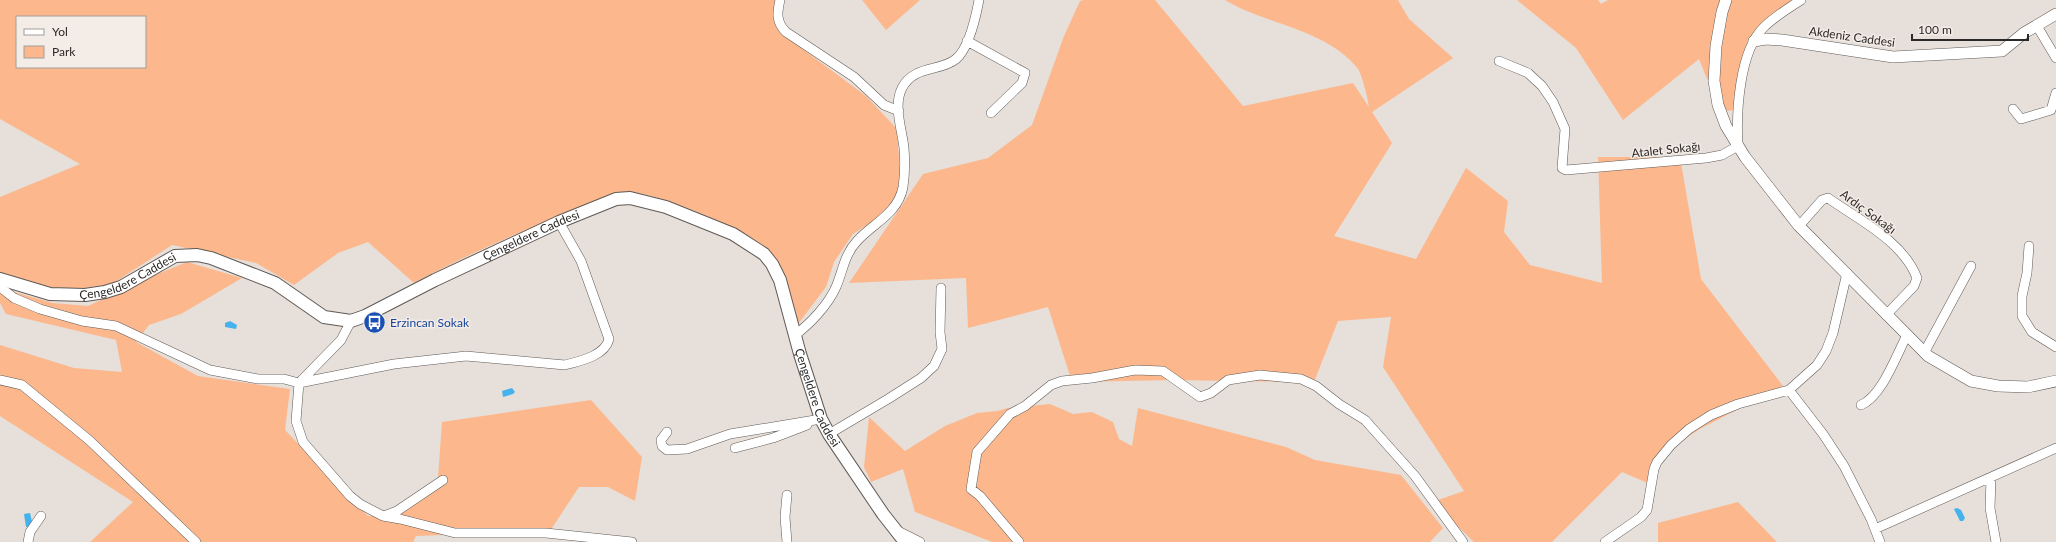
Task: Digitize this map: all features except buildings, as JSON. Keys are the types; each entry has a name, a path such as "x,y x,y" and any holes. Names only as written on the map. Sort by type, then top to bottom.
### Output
{"main road":[{"name":"Çengeldere Caddesi","path":"0,279 50,294 85,296 105,292 121,286 175,256 197,255 211,258 275,282 324,317 351,321 365,316 435,280 560,222 616,199 630,198 666,207 733,234 764,254 772,264 780,280 794,335 821,419 829,434 905,542"}],"street":[{"path":"780,0 778,16 779,23 786,32 854,77 884,105 899,111"},
{"path":"794,335 809,322 836,288 844,263 852,246 887,216 898,200 902,190 905,161 899,111 900,94 908,80 928,68 943,65 956,59 967,41 975,21 979,0"},
{"path":"1726,0 1722,12 1716,46 1714,81 1717,99 1723,119 1738,146 1768,188 1799,226 1924,353 1971,381 1998,386 2028,387 2056,381"},
{"path":"1738,146 1736,120 1739,96 1749,50 1763,27 1801,0"},
{"name":"Akdeniz Caddesi","path":"1754,41 1766,39 1782,40 1893,57 2002,51 2056,14"},
{"path":"2037,26 2056,58"},
{"path":"967,41 1025,73 1022,83 991,113"},
{"name":"Atalet Sokağı","path":"1499,61 1528,73 1542,86 1553,102 1565,129 1562,168 1566,170 1706,158 1722,155 1738,146"},
{"path":"2013,109 2021,119 2051,110 2056,93"},
{"name":"Ardıç Sokağı","path":"1799,226 1822,200 1828,198 1887,239 1907,260 1913,269 1916,278 1914,286 1886,315"},
{"path":"0,287 14,298 40,309 82,321 116,326 210,370 258,379 284,379 299,382 394,364 466,356 565,365 580,362 598,353 607,345 609,339 581,261 560,222"},
{"path":"2029,246 2027,273 2022,296 2022,316 2032,332 2056,347"},
{"path":"1924,353 1971,266"},
{"path":"1605,542 1641,517 1647,510 1654,469 1657,462 1671,445 1689,429 1711,415 1738,404 1789,390 1817,365 1826,351 1833,333 1846,274"},
{"path":"829,434 866,410 888,399 921,378 934,366 942,349 940,332 941,288"},
{"path":"351,321 341,340 299,382 296,421 303,442 350,496 360,504 382,516 400,519 455,538 546,533 632,542"},
{"path":"1860,405 1869,402 1881,386 1907,335"},
{"path":"1019,542 980,496 972,489 976,452 1010,414 1025,406 1051,385 1062,381 1092,378 1135,370 1163,371 1200,397 1211,393 1228,380 1260,376 1301,379 1316,386 1338,404 1365,420 1415,476 1463,542"},
{"path":"0,380 22,384 89,440 196,542"},
{"path":"1789,390 1824,434 1844,466 1880,542"},
{"path":"667,432 661,440 662,446 667,450 674,451 686,449 730,434 821,419"},
{"path":"735,448 797,430 821,419"},
{"path":"1875,529 2056,448"},
{"path":"1991,478 1990,508 1996,542"},
{"path":"382,516 397,511 443,480"},
{"path":"787,495 785,517 787,542"},
{"path":"28,542 30,532 42,516"},
{"path":"895,529 920,542"}],"green space":[{"path":"0,0 778,0 781,33 866,96 897,129 901,188 889,211 853,234 834,262 826,287 798,324 787,286 779,268 769,252 759,244 745,234 705,215 664,200 634,193 621,196 528,229 482,249 414,283 368,242 338,253 294,285 256,263 172,245 112,284 66,291 0,276 0,197 80,164 0,119"},
{"path":"862,0 920,0 886,30"},
{"path":"1155,0 1243,106 1353,83 1369,107 1360,72 1345,56 1330,45 1313,36 1241,9 1225,0 1398,0 1409,19 1453,58 1372,112 1392,143 1334,236 1416,259 1466,168 1508,201 1504,232 1530,265 1602,283 1598,157 1680,157 1701,279 1783,386 1698,430 1658,457 1650,484 1622,472 1552,542 1474,542 1432,502 1464,491 1383,367 1391,317 1338,321 1314,382 1173,380 1072,382 1048,307 968,328 966,278 849,283 923,174 988,158 1032,125 1064,36 1080,1"},
{"path":"1517,0 1598,0 1601,4 1608,0 1801,0 1751,36 1739,95 1734,110 1727,111 1707,79 1699,59 1623,120 1576,48"},
{"path":"187,262 242,278 181,314 149,325 136,342 198,376 290,389 285,430 368,516 405,512 438,477 442,422 591,400 642,457 635,501 608,487 579,487 550,531 416,536 413,542 90,542 133,502 0,416 0,345 74,368 122,372 116,340 6,314 0,303 0,288 53,303 88,306 145,279"},
{"path":"1050,404 1073,414 1092,412 1113,422 1119,439 1132,446 1138,408 1286,447 1315,460 1401,475 1443,528 1430,542 992,542 915,512 903,469 871,482 864,467 869,417 905,451 945,426 977,413"},
{"path":"1738,502 1777,542 1658,542 1658,523"}],"water":[{"path":"230,321 237,325 236,329 225,327 225,323"},
{"path":"512,388 515,392 513,394 503,397 502,391"},
{"path":"1957,508 1961,510 1965,518 1963,521 1960,521 1954,509"},
{"path":"30,513 33,526 26,527 24,514"}],"place":[{"name":"Erzincan Sokak","path":"375,323"}]}
